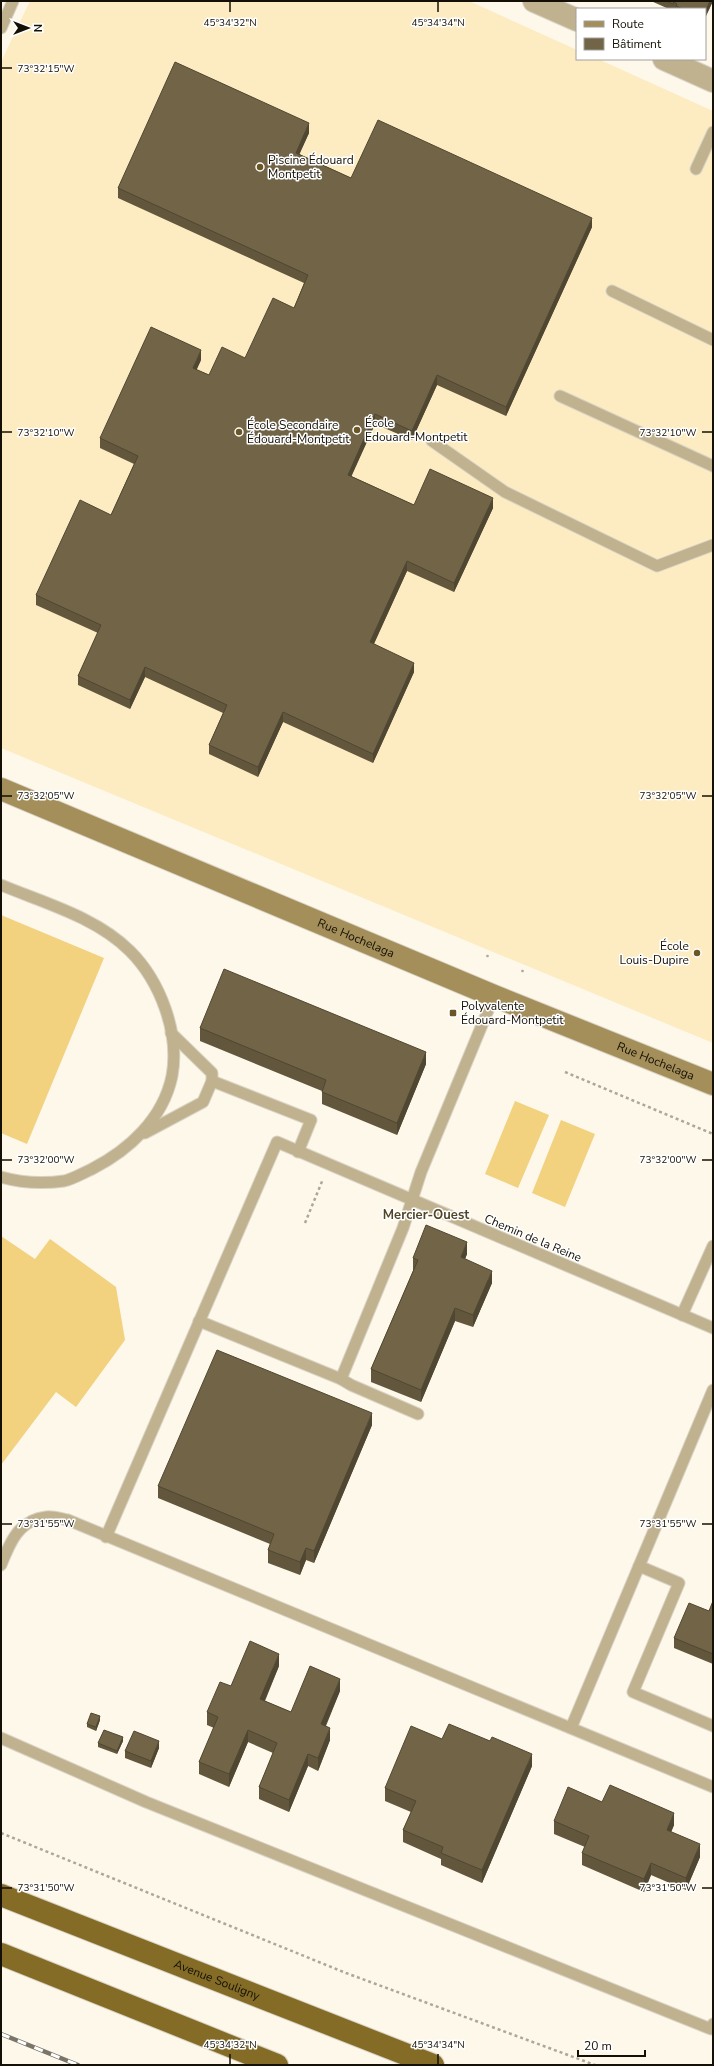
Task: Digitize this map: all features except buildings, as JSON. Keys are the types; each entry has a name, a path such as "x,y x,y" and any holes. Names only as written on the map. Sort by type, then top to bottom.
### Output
{"highway":[{"name":"Avenue Souligny","path":"1,1895 433,2065"},
{"path":"1,1954 277,2065"}],"main road":[{"name":"Rue Hochelaga","path":"1,789 494,996 713,1084"}],"street":[{"path":"534,1 576,20"},
{"path":"666,60 713,81"}],"lane":[{"path":"1,28 14,1"},
{"path":"696,169 713,132"},
{"path":"612,291 713,340"},
{"path":"560,396 713,466"},
{"path":"432,441 505,492 656,566 713,545"},
{"path":"1,886 82,919 117,939 146,972 160,999 171,1033 174,1054 172,1076 163,1101 152,1121 138,1136 114,1157 66,1180 40,1183 16,1181 1,1177"},
{"path":"341,1379 403,1228 421,1172 494,996"},
{"path":"138,1136 203,1102 212,1081 212,1073 171,1033"},
{"path":"212,1081 311,1120 298,1152"},
{"name":"Chemin de la Reine","path":"200,1321 277,1142 412,1201 713,1328"},
{"path":"682,1315 713,1246"},
{"path":"106,1537 200,1321 341,1379 351,1385 418,1414"},
{"path":"571,1728 713,1390"},
{"path":"1,1564 12,1539 27,1522 47,1516 68,1520 713,1787"},
{"path":"639,1566 679,1583 633,1692 713,1726"},
{"path":"1,1738 146,1802 711,2029 713,2024"}],"path":[{"path":"565,1072 713,1134"},
{"path":"305,1223 324,1177"},
{"path":"1,1833 346,1973 595,2065"}],"shaded area":[{"name":"École Edouard-Montpetit","path":"30,1 469,1 576,50 576,60 600,60 713,111 713,1043 1,748 1,62"},
{"path":"1,915 104,958 27,1144 1,1133"},
{"path":"515,1101 549,1115 518,1188 485,1174"},
{"path":"561,1120 595,1134 565,1207 532,1193"},
{"path":"1,1236 35,1259 50,1239 116,1287 125,1340 76,1407 56,1392 1,1465"}],"railway":[{"path":"1,2034 78,2065"}],"place":[{"name":"Piscine Édouard Montpetit","path":"260,167"},
{"name":"École Edouard-Montpetit","path":"357,430"},
{"name":"École Secondaire Édouard-Montpetit","path":"239,432"},
{"name":"École Louis-Dupire","path":"697,953"},
{"name":"Polyvalente Édouard-Montpetit","path":"453,1013"}],"district":[{"name":"Mercier-Ouest","path":"426,1214"}]}
